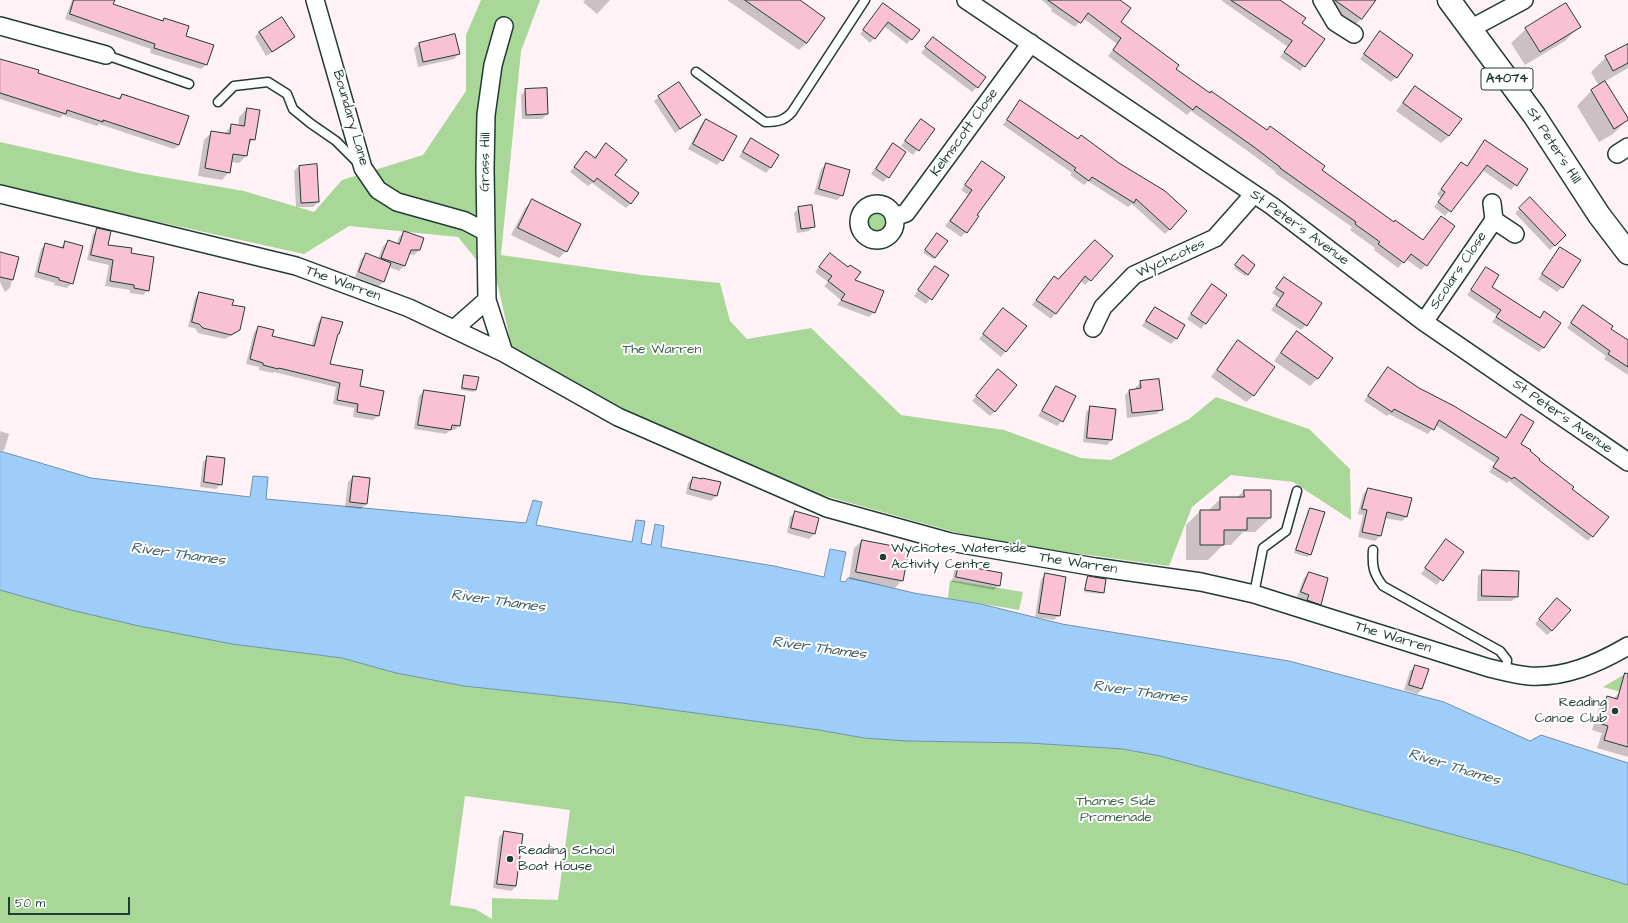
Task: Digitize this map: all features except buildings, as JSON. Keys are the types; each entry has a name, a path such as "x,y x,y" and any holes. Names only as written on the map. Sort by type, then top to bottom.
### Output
{"main road":[{"name":"St Peter's Hill","path":"1449,0 1534,114 1599,215 1628,253"}],"street":[{"name":"Boundary Lane","path":"315,0 363,168 378,190 397,202 465,221 486,232"},
{"name":"St Peter's Avenue","path":"966,0 1254,194 1424,322 1628,462"},
{"path":"1322,0 1335,22 1354,34"},
{"path":"1470,29 1524,0"},
{"path":"0,26 95,57"},
{"name":"Grass Hill","path":"504,26 493,65 486,115 485,168 487,300 504,353"},
{"name":"Kelmscott Close","path":"894,217 906,213 1031,43"},
{"name":"The Warren","path":"0,194 296,266 408,308 504,353 618,417 827,508 950,542 1088,566 1201,582 1254,594 1489,668 1528,676 1562,674 1603,661 1628,646"},
{"name":"Wychcotes","path":"1093,328 1103,307 1134,275 1215,238 1254,194"},
{"name":"Scolars Close","path":"1424,322 1494,220 1492,203"},
{"name":"Scolars Close","path":"1494,220 1515,234"},
{"path":"454,329 487,300"}],"lane":[{"path":"696,72 765,122 776,122 786,119 865,0"},
{"path":"95,57 189,84"},
{"path":"218,102 234,86 268,82 287,94 293,108 310,124 336,141 363,168"},
{"path":"1254,594 1263,548 1286,532 1297,490"},
{"path":"1374,550 1373,566 1383,586 1500,651 1508,660 1506,672"}],"green space":[{"name":"The Warren","path":"481,0 540,0 521,51 501,255 642,275 720,283 730,321 747,339 811,328 901,415 1004,430 1081,458 1111,460 1189,419 1216,397 1309,429 1350,469 1351,520 1293,482 1231,475 1192,507 1169,566 986,541 818,494 628,414 512,348 498,286 458,237 349,226 304,254 0,187 0,142 139,173 244,191 314,212 342,180 423,155 466,91 466,35"},
{"path":"872,213 880,213 886,219 886,227 880,233 872,233 866,227 866,219"},
{"path":"950,580 1023,592 1019,610 948,598"},
{"name":"Thames Side Promenade","path":"0,590 71,610 232,644 342,658 396,673 464,686 622,703 819,730 864,738 907,741 1029,743 1123,749 1160,756 1518,852 1628,885 1628,923 0,923","holes":["465,796 570,810 558,900 492,898 492,919 475,909 450,905"]},
{"path":"1628,672 1628,694 1603,687 1625,674"}],"water":[{"name":"River Thames","path":"0,451 91,478 250,497 253,476 268,477 266,499 526,523 533,500 542,502 536,525 632,542 636,520 645,521 641,543 651,545 655,524 664,526 661,547 774,566 824,577 830,549 846,552 840,581 845,582 848,578 850,578 914,593 981,604 1062,624 1289,661 1444,702 1530,741 1541,735 1628,763 1628,885 1518,852 1160,756 1123,749 1029,743 907,741 864,738 819,730 622,703 464,686 396,673 342,658 232,644 139,626 71,610 0,590"}],"place":[{"name":"Wychotes Waterside Activity Centre","path":"883,557"},
{"name":"Reading Canoe Club","path":"1615,711"},
{"name":"Reading School Boat House","path":"510,859"}]}
